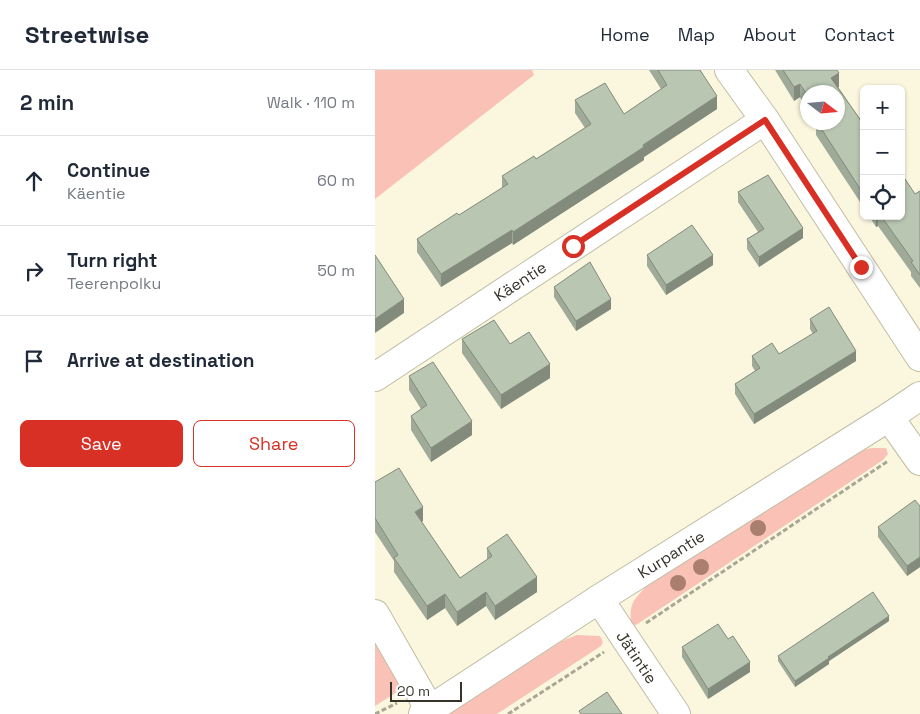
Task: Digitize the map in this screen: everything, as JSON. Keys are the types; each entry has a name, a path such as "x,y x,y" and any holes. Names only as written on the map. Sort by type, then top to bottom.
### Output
{"street":[{"path":"729,70 765,120 920,357"},
{"name":"Käentie","path":"375,377 765,120"},
{"name":"Kurpantie","path":"427,712 599,599 920,396"},
{"path":"889,417 915,454"},
{"name":"Jätintie","path":"599,599 676,714"},
{"path":"375,614 427,712"}],"path":[{"path":"508,714 915,454"}],"shaded area":[{"path":"375,70 532,70 534,75 375,199"},
{"path":"886,448 888,454 883,460 636,625 631,624 631,607 638,595 647,586 857,451"},
{"path":"375,629 408,685 375,706"},
{"path":"577,635 600,636 603,642 601,646 497,714 448,714 564,640"}],"building":[{"path":"658,70 700,70 717,96 643,145 644,147 513,232 512,230 441,274 417,239 457,213 459,215 508,184 502,176 534,156 536,159 591,124 575,100 605,83 624,114 667,85"},
{"path":"783,70 837,70 839,73 831,78 836,85 800,84 794,87"},
{"path":"845,98 860,119 860,189 822,130 845,130"},
{"path":"768,175 803,228 759,257 747,239 764,229 738,192"},
{"path":"905,179 915,194 920,191 920,275 911,262 913,261 884,220 905,220"},
{"path":"692,225 713,255 666,285 647,255"},
{"path":"375,255 404,299 375,319"},
{"path":"590,262 611,299 576,321 554,287"},
{"path":"829,307 856,351 754,414 735,384 760,368 752,356 772,343 779,354 817,331 810,319"},
{"path":"494,320 510,344 529,332 550,364 501,395 462,339"},
{"path":"433,362 472,421 431,448 411,416 427,405 409,376"},
{"path":"399,468 423,507 415,512 460,578 492,556 487,548 507,534 537,577 495,606 486,592 457,612 445,594 427,606 394,558 398,555 375,518 375,482"},
{"path":"915,500 920,506 920,557 907,566 878,527"},
{"path":"873,592 889,616 795,681 778,656"},
{"path":"718,624 728,639 733,636 750,662 708,689 682,647"},
{"path":"607,692 622,714 581,714 579,711"}],"route":[{"path":"573,246 765,120 861,267"}]}
